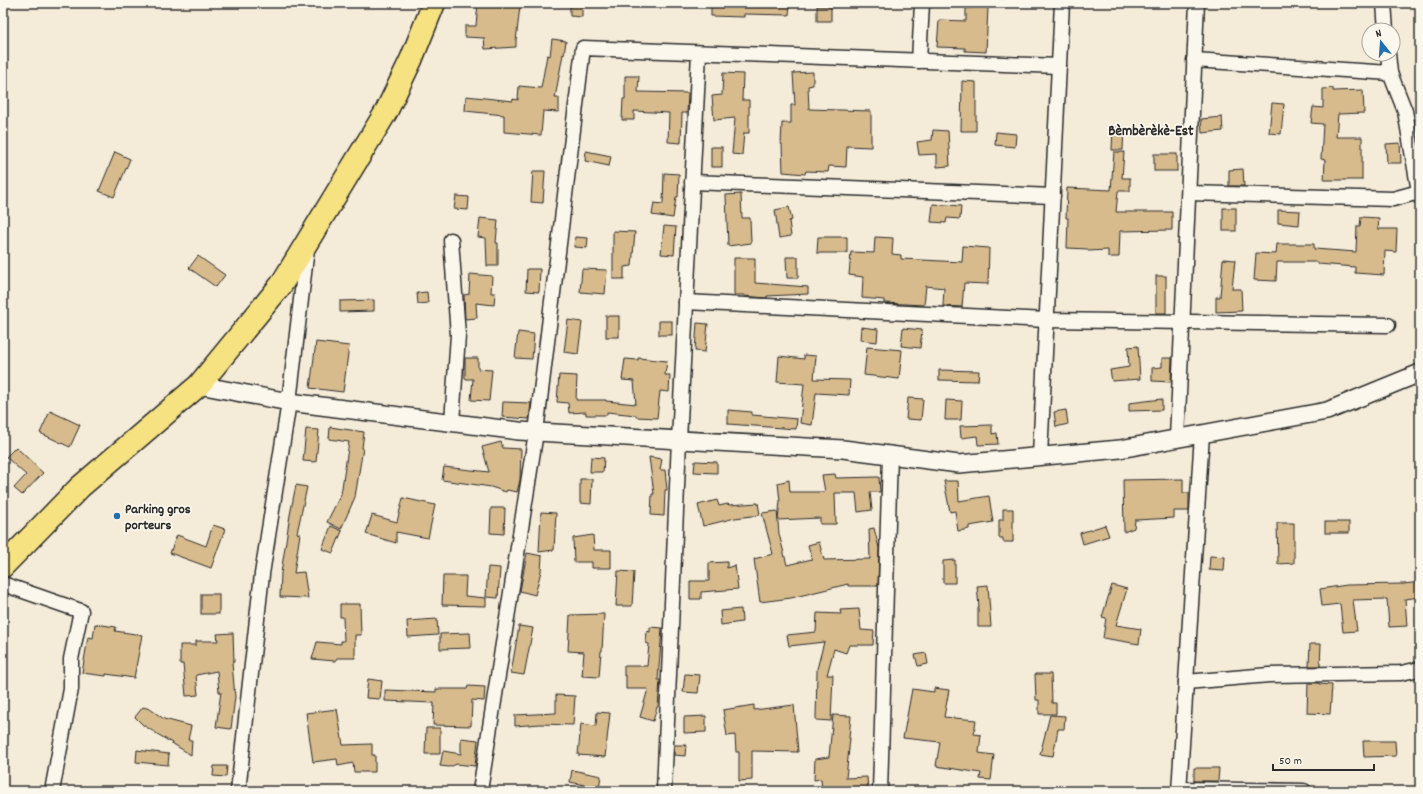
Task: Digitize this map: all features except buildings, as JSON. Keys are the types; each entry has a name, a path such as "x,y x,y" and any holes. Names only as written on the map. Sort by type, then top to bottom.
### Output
{"main road":[{"path":"3,566 80,487 199,384 282,285 386,112 411,60 434,3"}],"street":[{"path":"918,61 922,3"},
{"path":"1040,456 1062,3"},
{"path":"1177,438 1197,3"},
{"path":"1384,3 1385,22"},
{"path":"480,791 536,432 583,48 1059,66"},
{"path":"664,791 679,440 699,52"},
{"path":"1194,60 1390,72"},
{"path":"1189,193 1393,198 1419,195 1405,111 1390,72 1389,62"},
{"path":"692,182 1053,196"},
{"path":"238,791 262,574 289,402 308,240"},
{"path":"451,240 458,335 452,422"},
{"path":"686,302 1047,320 1388,325"},
{"path":"199,384 289,402 536,432 842,449 959,464 1120,449 1326,411 1420,373"},
{"path":"1202,434 1179,790 1304,791"},
{"path":"880,791 890,455"},
{"path":"3,584 81,611 71,659 71,688 52,791"},
{"path":"1186,682 1269,675 1401,673 1420,669"}],"place":[{"name":"Parking gros porteurs","path":"117,516"}],"district":[{"name":"Bèmbèrèkè-Est","path":"1151,130"}]}
